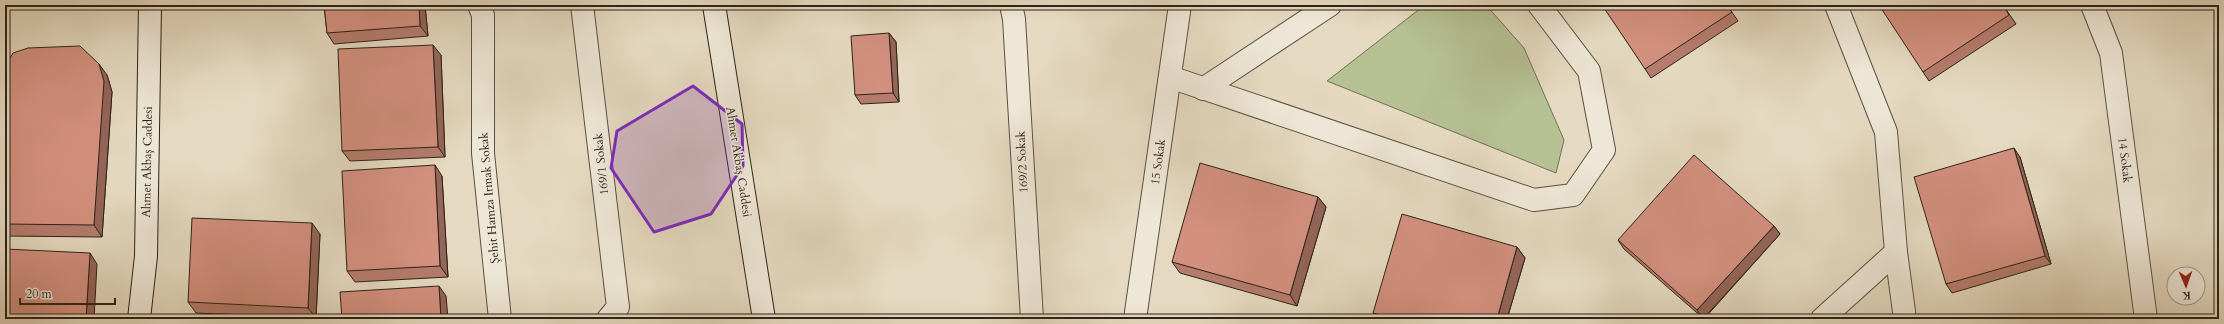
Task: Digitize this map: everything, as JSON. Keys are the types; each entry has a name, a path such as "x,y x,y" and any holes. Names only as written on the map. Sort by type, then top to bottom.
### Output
{"street":[{"name":"Ahmet Akbaş Caddesi","path":"139,319 146,256 150,5"},
{"name":"Şehit Hamza Irmak Sokak","path":"479,5 483,16 482,153 500,319"},
{"name":"169/1 Sokak","path":"582,5 618,307 608,319"},
{"name":"Ahmet Akbaş Caddesi","path":"714,5 764,319"},
{"name":"169/2 Sokak","path":"1011,5 1014,18 1032,319"},
{"name":"15 Sokak","path":"1135,319 1180,5"},
{"path":"1203,89 1330,5"},
{"path":"1170,77 1534,200 1573,195 1604,150 1589,71 1539,5"},
{"path":"1836,5 1886,132 1896,252 1905,319"},
{"name":"14 Sokak","path":"2092,5 2111,53 2146,319"},
{"path":"1822,319 1896,252"}],"highlighted area":[{"path":"693,86 742,124 743,166 711,214 654,232 611,168 617,131"}],"green space":[{"path":"1429,5 1486,5 1524,48 1564,140 1556,173 1327,81 1417,11"}],"building":[{"path":"324,5 419,5 420,26 327,33"},
{"path":"1602,5 1727,5 1732,12 1645,69"},
{"path":"1879,5 2003,5 2009,15 1923,72"},
{"path":"889,33 893,93 855,95 851,36"},
{"path":"433,45 438,147 342,151 338,49"},
{"path":"80,46 99,64 104,81 94,225 5,224 5,67 13,53 28,48"},
{"path":"2014,148 2045,256 1946,284 1914,177"},
{"path":"1694,155 1774,226 1697,310 1618,240"},
{"path":"1200,163 1318,197 1290,295 1172,262"},
{"path":"435,165 440,266 347,271 342,171"},
{"path":"1402,214 1517,247 1497,319 1394,319 1373,313"},
{"path":"192,218 312,223 308,308 188,302"},
{"path":"5,249 90,253 86,319 5,319"},
{"path":"439,286 441,319 342,319 340,292"}]}
